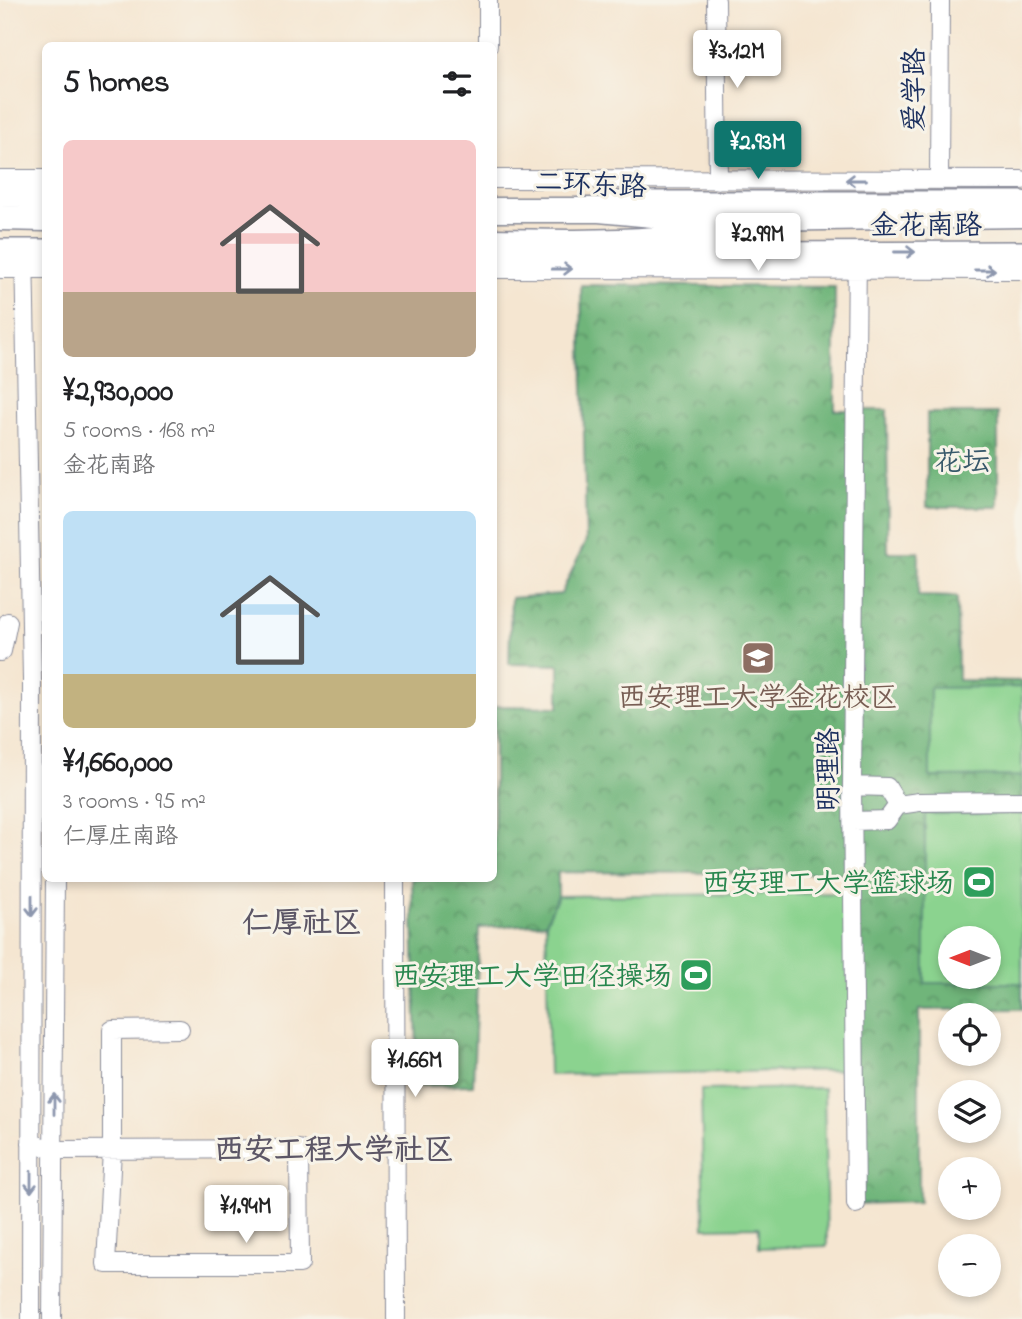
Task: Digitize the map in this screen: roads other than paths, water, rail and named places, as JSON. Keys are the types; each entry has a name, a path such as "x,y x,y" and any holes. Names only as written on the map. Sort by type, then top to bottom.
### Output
{"highway":[{"path":"597,202 657,227"},
{"name":"二环东路","path":"497,210 599,210 657,227 694,234 1022,215"},
{"path":"0,218 42,219"},
{"name":"二环东路","path":"873,224 1022,231"},
{"path":"591,254 657,227"},
{"name":"二环东路","path":"497,241 581,242 657,227"},
{"path":"0,233 42,233"}],"main road":[{"path":"0,196 42,197"},
{"name":"金花南路","path":"497,201 1022,202"},
{"path":"0,250 31,256"},
{"name":"金花南路","path":"497,254 857,261 1022,251"}],"street":[{"path":"488,0 488,42"},
{"path":"716,0 718,180"},
{"name":"爱学路","path":"939,180 940,0"},
{"path":"0,179 42,179"},
{"path":"497,180 1022,180"},
{"path":"0,269 31,256 39,679 31,1143 31,1319"},
{"path":"497,269 857,261 1022,270"},
{"name":"明理路","path":"856,1204 852,601 857,261"},
{"path":"0,652 8,622"},
{"path":"852,786 887,787 898,805"},
{"path":"853,821 887,820 898,805 919,802 1022,801"},
{"path":"52,1319 55,882"},
{"path":"395,882 396,1319"},
{"path":"31,1143 53,1150 112,1150 299,1149 300,1264 106,1264 112,1150 112,1030 180,1030"}],"place":[{"name":"西安理工大学金花校区","path":"758,658"},
{"name":"西安理工大学篮球场","path":"979,882"},
{"name":"西安理工大学田径操场","path":"696,975"}],"district":[{"name":"仁厚社区","path":"302,922"},
{"name":"西安工程大学社区","path":"334,1149"}],"park label":[{"name":"花坛","path":"962,460"}]}
